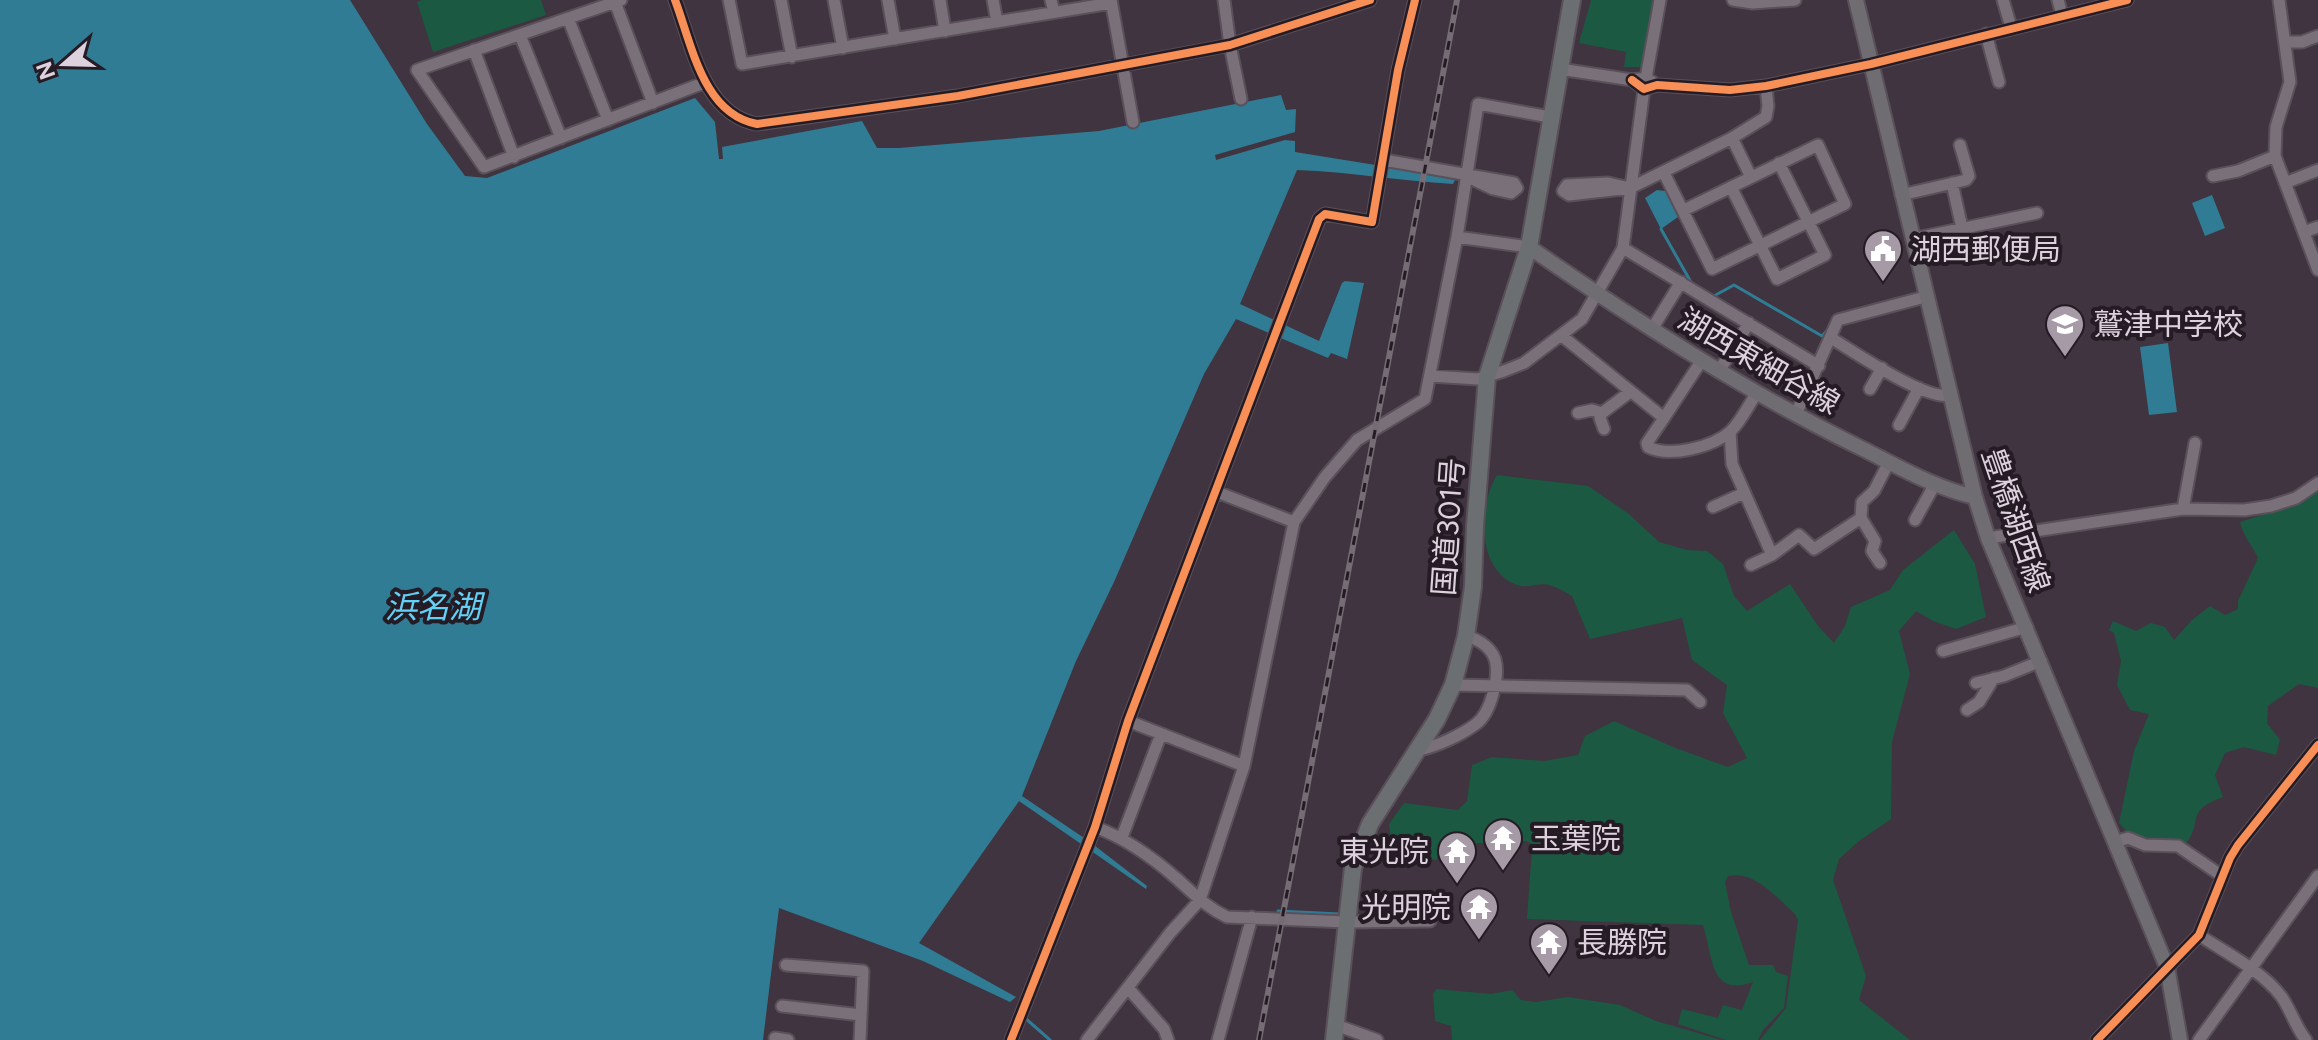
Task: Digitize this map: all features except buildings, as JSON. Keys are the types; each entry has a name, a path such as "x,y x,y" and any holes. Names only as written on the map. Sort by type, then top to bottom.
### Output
{"highway":[{"name":"国道301号","path":"1335,1033 1353,868 1360,846 1370,824 1437,719 1453,685 1466,636 1473,587 1487,377 1529,247 1572,0"}],"main road":[{"name":"豊橋湖西線","path":"1856,0 1975,497 1988,538 2167,967 2180,1040"},
{"name":"湖西東細谷線","path":"1529,247 1756,394 1935,484 1975,497"}],"street":[{"path":"675,0 713,97 731,115 757,124 958,96 1230,45 1370,0"},
{"path":"729,0 742,64 997,22 1052,6 1111,1 1133,122"},
{"path":"781,0 792,57"},
{"path":"834,0 843,48"},
{"path":"888,0 895,39"},
{"path":"940,0 945,31"},
{"path":"993,0 997,22"},
{"path":"1224,0 1241,99"},
{"path":"1011,1040 1095,827 1128,721 1319,219 1325,214 1372,222 1398,70 1415,0"},
{"path":"1430,376 1487,377 1524,363 1582,319 1623,248 1645,83 1660,0"},
{"path":"1733,0 1795,0"},
{"path":"2003,0 2011,27"},
{"path":"2058,0 2062,15"},
{"path":"1560,69 1657,85 1730,90 1766,86 1871,64 2127,0"},
{"path":"2279,0 2290,82 2276,127 2275,156 2318,270"},
{"path":"653,103 618,1 417,70 484,167 514,157 561,138 653,103 706,82"},
{"path":"568,18 608,120"},
{"path":"1986,34 1999,82"},
{"path":"520,35 561,138"},
{"path":"2286,42 2302,42 2318,36"},
{"path":"474,50 514,157"},
{"path":"1630,188 1608,183 1567,185 1563,191 1569,195 1630,188 1732,138 1766,117 1766,86"},
{"path":"1087,1040 1170,933 1200,900 1244,766 1294,522 1325,477 1357,440 1425,399 1457,237 1478,104 1550,117"},
{"path":"1732,138 1751,177"},
{"path":"1664,173 1712,269 1845,204 1818,145 1684,210"},
{"path":"1901,195 1966,180 1969,176 1960,145"},
{"path":"2213,176 2238,171 2275,156"},
{"path":"1384,160 1466,176"},
{"path":"1731,187 1777,279 1825,255 1779,163"},
{"path":"2285,183 2318,170"},
{"path":"1952,183 1962,228"},
{"path":"1912,239 2037,213"},
{"path":"2304,232 2318,227"},
{"path":"1457,237 1529,247"},
{"path":"1623,248 1819,366"},
{"path":"1652,329 1681,282"},
{"path":"1796,414 1841,318 1925,297"},
{"path":"1719,371 1749,323"},
{"path":"1562,336 1664,418"},
{"path":"1831,338 1919,388 1936,396 1950,395"},
{"path":"1702,360 1647,443 1648,447 1656,451 1699,449 1730,432 1756,394"},
{"path":"1870,389 1882,368"},
{"path":"1899,425 1919,388"},
{"path":"1604,429 1600,418 1602,413 1630,392"},
{"path":"1578,413 1592,410 1602,413"},
{"path":"1730,432 1732,464 1772,555"},
{"path":"2183,509 2195,443"},
{"path":"1880,563 1872,551 1875,541 1861,518 1862,502 1874,491 1889,462"},
{"path":"1988,538 2183,509 2244,510 2271,506 2296,498 2318,483"},
{"path":"1915,520 1935,484"},
{"path":"1217,492 1294,522"},
{"path":"1713,507 1744,493"},
{"path":"1751,565 1772,555 1799,535 1814,549 1861,518"},
{"path":"1943,651 2027,627"},
{"path":"1419,750 1436,747 1475,725 1488,708 1494,686 1495,659 1479,639 1466,636"},
{"path":"1976,683 2041,661"},
{"path":"1967,710 1979,702 1994,678"},
{"path":"1453,685 1607,683 1687,690 1700,702"},
{"path":"1128,721 1244,766"},
{"path":"1122,837 1161,734"},
{"path":"2097,1040 2199,935 2230,858 2247,832 2318,745"},
{"path":"1095,827 1122,837 1175,876 1210,909 1227,917 1347,922 1430,921"},
{"path":"2115,842 2128,838 2145,845 2178,846 2222,876"},
{"path":"2199,1040 2318,876"},
{"path":"1218,1040 1252,917"},
{"path":"2199,935 2250,969 2281,997 2306,1040"},
{"path":"786,965 863,971 860,1040"},
{"path":"1128,988 1164,1029 1168,1040"},
{"path":"782,1006 861,1015"},
{"path":"1335,1033 1377,1040"},
{"path":"775,1038 788,1040"}],"green space":[{"path":"541,0 546,15 433,52 417,2"},
{"path":"1591,0 1654,0 1642,67 1624,67 1626,52 1579,43"},
{"path":"1497,475 1588,486 1629,514 1659,542 1687,550 1707,551 1723,564 1734,596 1747,611 1790,584 1818,626 1834,643 1845,626 1851,607 1890,590 1903,570 1954,530 1975,564 1986,617 1956,629 1916,611 1899,631 1910,674 1892,742 1891,819 1839,859 1833,880 1866,976 1859,1000 1910,1040 1760,1040 1786,1008 1798,920 1773,893 1747,877 1728,876 1725,882 1731,912 1749,965 1773,965 1776,972 1788,976 1784,1008 1763,1030 1758,1040 1726,1040 1678,1024 1682,1009 1718,1018 1723,1005 1742,1010 1753,982 1728,984 1720,979 1703,925 1527,919 1532,848 1550,850 1525,841 1438,845 1437,860 1393,854 1389,824 1404,803 1458,810 1467,801 1472,765 1492,757 1544,761 1578,755 1585,736 1614,721 1728,767 1747,758 1723,713 1727,685 1692,660 1682,618 1590,639 1572,596 1549,585 1517,585 1494,566 1484,536 1484,519 1486,503"},
{"path":"2318,483 2318,688 2299,684 2268,706 2267,723 2280,740 2276,755 2244,747 2225,753 2215,775 2223,797 2199,812 2185,845 2131,837 2119,823 2134,751 2149,714 2130,710 2117,685 2121,661 2114,633 2109,630 2113,621 2136,631 2151,623 2165,627 2174,640 2210,606 2225,615 2238,609 2238,601 2258,558 2240,522 2286,507"},
{"path":"1436,989 1491,994 1512,990 1521,1000 1536,1002 1568,997 1620,1005 1656,1021 1722,1040 1452,1040 1451,1026 1435,1021 1433,994"}],"water":[{"name":"浜名湖","path":"0,0 350,0 427,124 465,176 487,178 695,98 715,122 719,159 723,159 722,147 862,121 877,148 899,148 1099,131 1281,95 1286,110 1296,109 1295,132 1215,155 1216,160 1285,140 1295,141 1295,152 1456,178 1453,184 1297,170 1240,304 1319,341 1342,283 1364,283 1347,359 1331,353 1328,358 1236,319 1204,374 1114,582 1076,661 1022,796 1090,842 1147,886 1146,889 1019,801 919,943 1016,997 1010,1002 923,961 779,908 763,1040 0,1040"},
{"path":"1657,190 1665,191 1678,217 1661,229 1645,198"},
{"path":"2212,195 2225,228 2205,236 2192,203"},
{"path":"2168,343 2177,412 2149,415 2140,347"}],"waterway":[{"path":"1661,229 1692,284"},
{"path":"1712,297 1734,285 1822,336 1831,326"},
{"path":"1278,911 1339,914"},
{"path":"1025,1018 1050,1040"}],"railway":[{"path":"1259,1040 1457,0"}],"cycle path":[{"path":"675,0 694,56 712,92 724,107 739,118 757,124 958,96 1230,45 1370,0"},
{"path":"1011,1040 1095,827 1128,721 1319,219 1325,214 1372,222 1398,70 1415,0"},
{"path":"1632,80 1644,89 1657,85 1730,90 1766,86 1871,64 2127,0"},
{"path":"2097,1040 2199,935 2238,845 2318,745"}],"place":[{"name":"湖西郵便局","path":"1883,283"},
{"name":"鷲津中学校","path":"2065,358"},
{"name":"玉葉院","path":"1503,872"},
{"name":"東光院","path":"1457,885"},
{"name":"光明院","path":"1479,941"},
{"name":"長勝院","path":"1549,976"}]}
